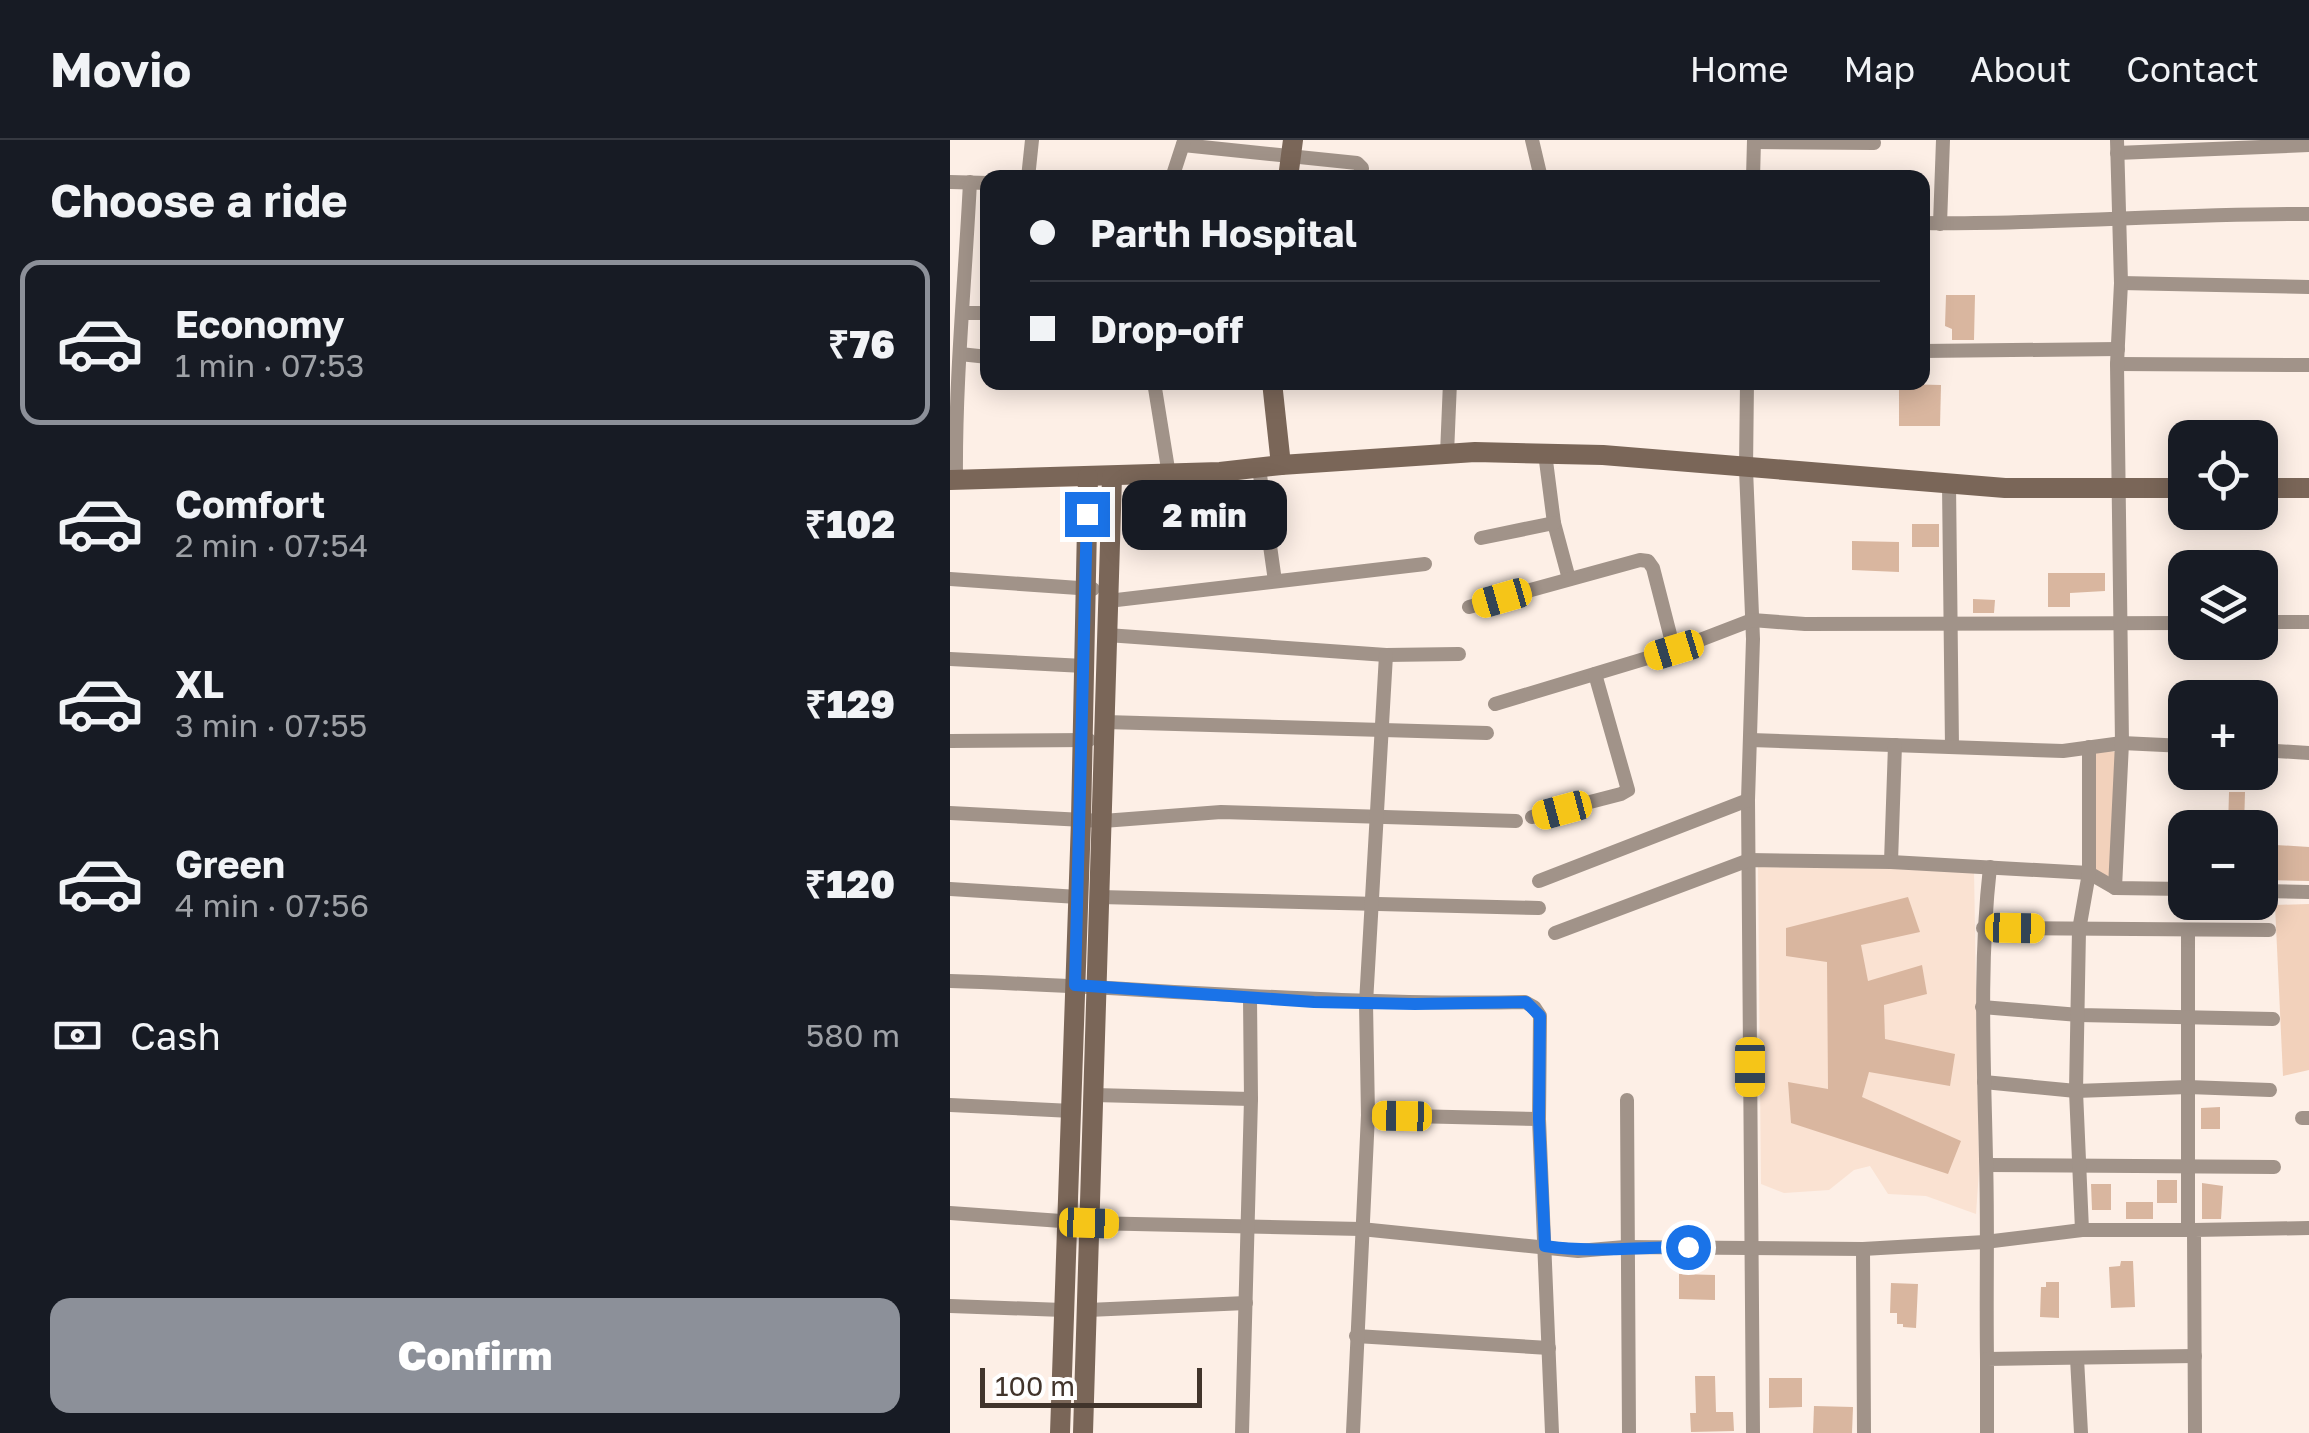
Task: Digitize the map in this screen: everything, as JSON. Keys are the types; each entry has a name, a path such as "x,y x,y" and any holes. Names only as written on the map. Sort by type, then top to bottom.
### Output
{"street":[{"path":"1029,170 1032,140"},
{"path":"1532,140 1539,170"},
{"path":"1940,224 1943,140"},
{"path":"1753,170 1754,141 1874,143"},
{"path":"1175,170 1184,143 1291,148 1357,163 1361,170"},
{"path":"2115,888 2122,743 2118,624 2121,488 2117,146 2309,145"},
{"path":"950,182 980,183"},
{"path":"970,182 964,313 952,404 953,480 1112,477 1447,454 1545,454 1602,455 2005,488 2168,488"},
{"path":"1930,224 2266,212 2309,214"},
{"path":"2120,283 2309,287"},
{"path":"964,313 980,313"},
{"path":"1930,351 2309,366"},
{"path":"960,354 980,356"},
{"path":"1155,390 1169,474"},
{"path":"1273,390 1281,465"},
{"path":"1447,454 1450,390"},
{"path":"1748,390 1746,468 1752,620 1748,800 1753,1433"},
{"path":"1545,454 1554,523 1568,579"},
{"path":"1259,468 1275,580"},
{"path":"1089,897 1103,821 1112,477"},
{"path":"1060,1433 1066,1221 1072,1111 1086,985 1089,897 1081,820 1088,478"},
{"path":"1949,484 1952,747"},
{"path":"2278,488 2309,488"},
{"path":"1481,538 1554,523"},
{"path":"1469,608 1648,561 1674,650"},
{"path":"950,578 1086,589 1108,595 1426,564"},
{"path":"1495,704 1674,650 1752,620 2168,623"},
{"path":"2278,622 2309,622"},
{"path":"1107,634 1386,654 1458,654"},
{"path":"1354,1433 1368,1115 1366,1003 1386,654"},
{"path":"950,658 1084,666"},
{"path":"1532,818 1628,790 1596,674"},
{"path":"950,741 1083,740 1105,731 1382,729 1487,733"},
{"path":"1751,740 2063,751 2122,743 2168,745"},
{"path":"1891,862 1895,745"},
{"path":"2082,1230 2076,1091 2078,930 2089,873 2090,747"},
{"path":"2278,751 2309,753"},
{"path":"1539,882 1748,800"},
{"path":"950,813 1103,821 1222,812 1516,821"},
{"path":"1555,932 1749,860 1891,862 2089,873 2115,888 2168,889"},
{"path":"1987,1433 1982,1006 1983,928 1990,867"},
{"path":"950,889 1089,897 1539,908"},
{"path":"2278,891 2309,892"},
{"path":"1983,928 2269,930"},
{"path":"2188,930 2186,1016 2195,1433"},
{"path":"950,980 1366,1003 1530,1004 1540,1016 1539,1119 1552,1433"},
{"path":"1083,1433 1094,1095 1086,985"},
{"path":"1242,1433 1250,998"},
{"path":"1982,1006 2079,1015 2273,1019"},
{"path":"1984,1082 2076,1091 2188,1087 2270,1090"},
{"path":"1094,1095 1251,1099"},
{"path":"1627,1100 1629,1433"},
{"path":"950,1105 1072,1111"},
{"path":"1368,1115 1539,1119"},
{"path":"1986,1165 2274,1167"},
{"path":"950,1213 1089,1223 1361,1229 1578,1251 1625,1247 1863,1249 1984,1242 2082,1230 2309,1228"},
{"path":"1863,1249 1864,1433"},
{"path":"1088,1310 1246,1303"},
{"path":"950,1306 1063,1310"},
{"path":"1356,1336 1549,1348"},
{"path":"1987,1359 2195,1356"},
{"path":"2077,1358 2081,1433"}],"shaded area":[{"path":"2089,747 2122,753 2116,879 2089,873"},
{"path":"1758,867 1974,869 1979,1171 1976,1214 1926,1196 1888,1194 1870,1166 1854,1170 1829,1190 1784,1193 1761,1184"},
{"path":"2309,904 2309,1070 2283,1076 2276,920 2278,905"}],"building":[{"path":"1946,295 1975,295 1974,340 1952,340 1952,329 1945,326"},
{"path":"1930,385 1941,385 1940,426 1899,426 1899,390 1930,390"},
{"path":"1912,524 1939,524 1939,547 1912,547"},
{"path":"1852,541 1899,542 1899,572 1852,570"},
{"path":"2048,573 2105,573 2105,591 2070,593 2070,607 2048,607"},
{"path":"1973,599 1995,600 1994,613 1973,613"},
{"path":"2229,792 2245,792 2244,810 2228,810"},
{"path":"2278,845 2309,847 2309,881 2278,880"},
{"path":"1908,897 1920,932 1861,945 1868,981 1922,965 1927,994 1884,1005 1885,1039 1955,1054 1950,1086 1869,1072 1862,1097 1961,1141 1948,1174 1791,1123 1788,1082 1828,1089 1827,962 1786,956 1786,928"},
{"path":"2220,1107 2220,1129 2201,1129 2201,1108"},
{"path":"2157,1180 2177,1180 2177,1203 2157,1203"},
{"path":"2202,1183 2223,1186 2221,1219 2202,1219"},
{"path":"2091,1184 2111,1184 2111,1210 2092,1210"},
{"path":"2126,1202 2153,1202 2153,1219 2126,1219"},
{"path":"2121,1261 2133,1261 2135,1307 2111,1308 2109,1267 2120,1266"},
{"path":"1679,1274 1715,1275 1715,1300 1679,1299"},
{"path":"2046,1282 2059,1282 2059,1318 2040,1317 2041,1287 2046,1287"},
{"path":"1891,1283 1918,1284 1916,1328 1897,1324 1897,1313 1890,1313"},
{"path":"1695,1376 1715,1376 1716,1412 1733,1412 1734,1431 1691,1432 1690,1413 1696,1413"},
{"path":"1769,1378 1802,1378 1802,1407 1769,1408"},
{"path":"1814,1406 1853,1407 1852,1433 1813,1433"}],"route":[{"path":"1087,514 1075,985 1314,1002 1526,1002 1540,1016 1539,1119 1545,1246 1578,1251 1688,1247"}]}
